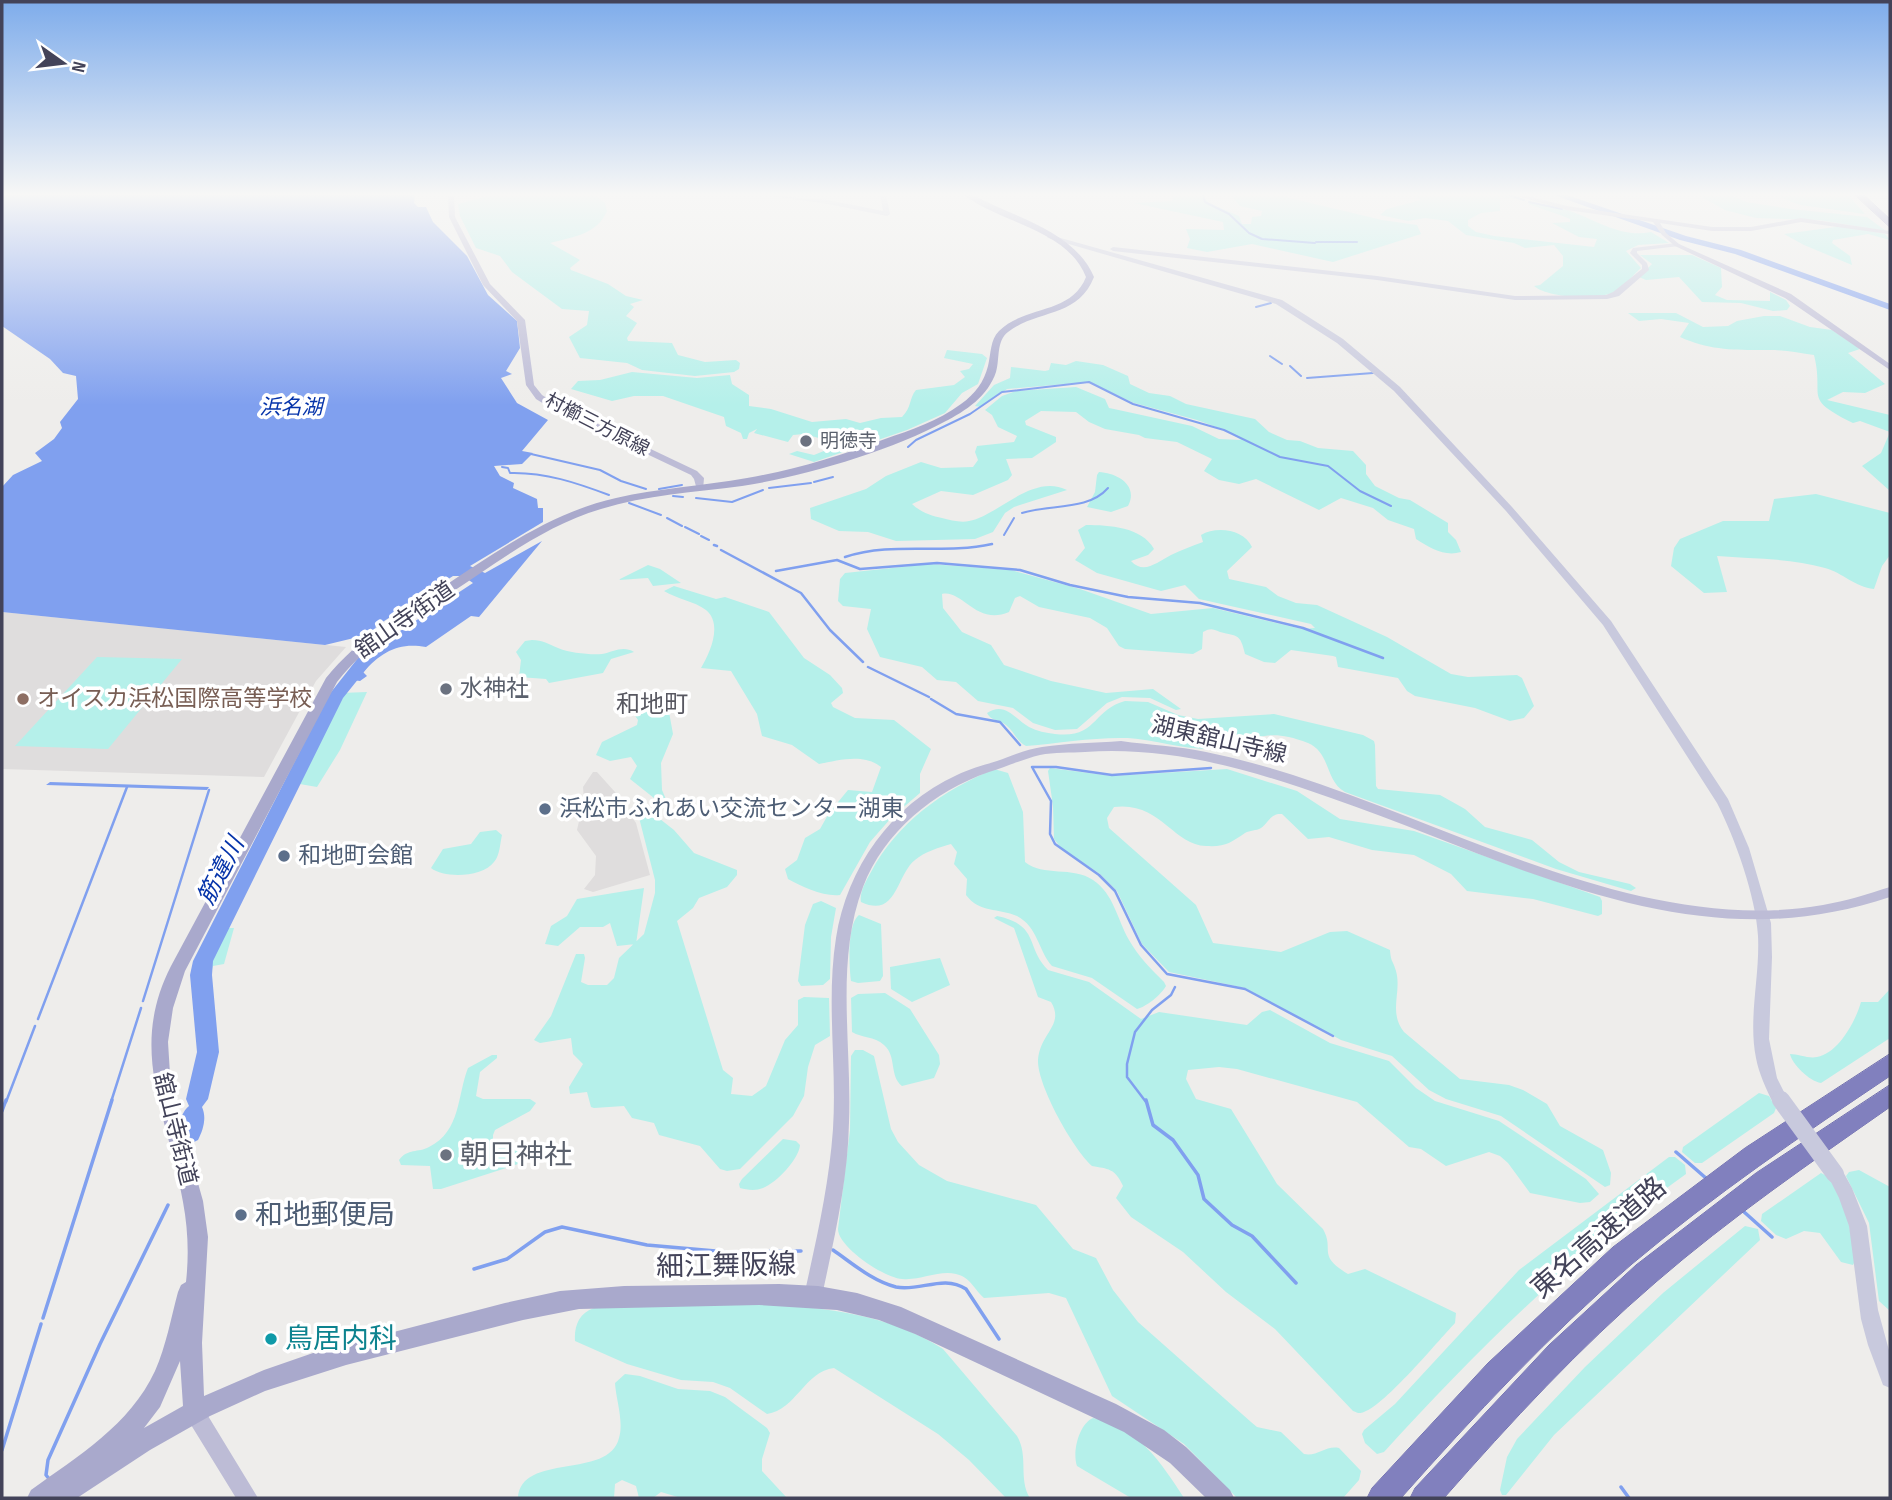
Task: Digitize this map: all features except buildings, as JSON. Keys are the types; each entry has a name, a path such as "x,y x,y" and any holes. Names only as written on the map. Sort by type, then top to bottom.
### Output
{"highway":[{"name":"東名高速道路","path":"1382,1498 1465,1404 1621,1257 1761,1149 1890,1064"},
{"path":"1425,1498 1499,1416 1644,1275 1744,1196 1890,1094"}],"main road":[{"name":"村櫛三方原線","path":"476,265 486,285 521,320 527,377 539,397 694,473 699,478 700,488"},
{"name":"舘山寺街道","path":"195,1413 191,1350 198,1257 197,1224 160,1073 158,1048 163,1010 177,971 326,689 343,665 374,637 547,527 577,513 630,498 763,479 822,464 921,429 961,409 977,395 988,380 996,340 1003,331 1069,302 1082,293 1089,284 1090,274 1086,265"},
{"path":"1720,265 1795,300 1890,368"},
{"name":"湖東舘山寺線","path":"813,1296 834,1195 840,1141 842,954 849,904 870,859 901,821 940,790 986,767 1038,751 1093,744 1189,752 1273,774 1582,886 1667,906 1762,915 1860,903 1890,892"},
{"path":"39,1498 114,1443 150,1402 171,1358 198,1257"},
{"name":"細江舞阪線","path":"195,1413 250,1387 314,1363 540,1306 596,1298 766,1293 813,1296 856,1303 921,1324 1021,1373 1123,1416 1178,1453 1222,1498"},
{"path":"57,1498 135,1446 195,1413 248,1498"}],"street":[{"path":"1149,265 1282,304 1340,341 1409,400 1516,517 1610,628 1727,809 1762,915 1765,940 1761,1054 1767,1075 1779,1098 1835,1174 1859,1221 1869,1313 1890,1378"},
{"path":"1258,265 1377,278 1510,298 1598,298 1616,294 1646,270 1645,265"}],"shaded area":[{"path":"507,265 574,265 571,270 608,284 626,296 643,300 630,304 634,307 626,316 637,323 627,338 628,341 672,343 678,355 705,362 736,360 740,363 739,369 734,372 695,376 642,370 627,363 580,358 569,337 587,325 589,311 562,309 512,272"},
{"path":"1638,265 1641,268 1616,291 1598,296 1562,295 1534,286 1540,285 1563,266"},
{"path":"1651,265 1714,265 1721,268 1722,287 1715,295 1727,300 1770,301 1770,292 1786,300 1790,306 1787,310 1773,311 1741,303 1702,302 1679,277 1646,280 1639,277"},
{"path":"1628,313 1676,313 1703,327 1728,326 1737,321 1780,316 1810,327 1832,330 1860,349 1848,353 1885,384 1865,393 1843,392 1827,400 1890,415 1890,432 1860,421 1853,423 1821,402 1814,355 1702,345 1680,337 1689,323 1661,319 1639,321"},
{"path":"947,350 982,354 987,358 978,384 962,393 945,413 907,430 814,462 789,454 797,451 814,455 841,444 804,434 793,435 788,442 754,433 757,429 749,433 747,439 743,439 741,433 726,426 724,417 663,396 634,396 612,401 571,389 578,381 600,380 632,372 697,378 730,375 732,384 749,395 749,406 771,409 812,422 846,419 860,423 902,417 916,390 954,385 965,377 960,371 969,369 973,364 944,358"},
{"path":"1076,361 1103,365 1128,376 1130,384 1149,393 1255,419 1269,432 1287,440 1300,441 1318,448 1353,451 1366,465 1366,474 1375,486 1399,498 1410,500 1448,523 1448,532 1456,540 1461,552 1449,553 1432,548 1416,539 1414,529 1388,520 1373,508 1341,498 1319,510 1256,479 1239,484 1219,480 1204,471 1212,459 1177,442 1105,429 1076,412 1041,411 1025,421 1026,425 1056,437 1056,442 1032,458 1006,459 1012,475 1008,480 973,495 941,491 912,504 934,516 966,522 992,512 1028,491 1054,486 1067,490 1014,507 1005,513 993,532 975,539 896,541 868,532 839,531 811,519 810,508 866,489 886,476 921,462 941,468 973,467 978,460 975,452 977,446 1014,442 1017,436 998,427 992,415 985,410 1002,396 1016,391 1076,387 1105,399 1109,408 1192,426 1219,439 1241,440 1227,431 1197,420 1134,403 1089,382 1007,389 981,407 975,406 994,385 1010,378 1011,367 1045,371 1049,370 1051,363 1066,365"},
{"path":"1890,432 1890,491 1862,466 1881,453"},
{"path":"1099,472 1113,475 1128,486 1131,499 1128,506 1111,512 1087,507 1095,492"},
{"path":"1816,494 1890,513 1890,555 1882,566 1874,589 1861,586 1831,570 1812,565 1717,556 1727,592 1704,593 1671,566 1674,548 1680,539 1723,521 1769,521 1774,499"},
{"path":"1086,525 1114,527 1142,536 1154,549 1148,555 1131,561 1141,567 1151,566 1203,542 1201,535 1207,532 1222,530 1236,533 1243,536 1252,547 1227,571 1229,579 1266,587 1278,596 1296,603 1317,605 1387,637 1451,674 1468,677 1517,675 1522,678 1534,706 1524,718 1510,721 1475,708 1415,696 1407,691 1398,678 1338,667 1336,657 1333,656 1291,650 1275,663 1264,662 1245,654 1242,642 1237,637 1212,629 1203,632 1202,649 1193,654 1125,649 1119,646 1107,628 1090,618 1039,607 1020,596 1015,598 1009,612 997,615 979,611 956,597 942,594 943,608 962,632 991,645 1004,665 1051,681 1106,693 1153,689 1181,709 1176,710 1150,698 1122,697 1107,703 1077,729 1055,730 1033,723 1013,708 978,701 956,682 937,680 922,667 880,657 867,629 871,609 843,606 838,601 840,579 845,573 930,564 1011,570 1080,589 1151,614 1213,608 1302,629 1315,628 1311,624 1199,599 1185,585 1161,591 1097,573 1075,560 1085,548 1078,530"},
{"path":"648,565 660,569 681,583 653,586 648,578 618,580"},
{"path":"674,586 716,599 725,597 769,612 804,658 830,675 842,688 843,693 831,703 833,707 855,718 894,720 931,749 920,774 920,793 892,817 870,842 840,895 820,893 800,885 788,879 785,869 797,860 805,838 820,829 848,790 872,792 881,767 859,759 819,764 792,745 762,736 757,714 731,671 701,668 711,647 714,623 706,610 664,591"},
{"path":"2,612 346,647 316,681 264,777 2,769"},
{"path":"532,640 580,653 602,654 622,649 634,652 611,659 603,673 549,683 546,679 519,677 521,660 516,652 525,641"},
{"path":"97,657 182,659 108,749 15,746"},
{"path":"367,692 340,750 317,787 294,783 341,693"},
{"path":"1125,701 1148,702 1178,715 1198,719 1274,714 1363,735 1374,741 1378,789 1440,795 1465,809 1485,827 1532,840 1559,862 1579,872 1630,884 1636,888 1631,891 1556,869 1345,792 1334,781 1321,753 1308,743 1291,737 1265,736 1223,748 1208,749 1128,738 1026,746 1006,725 987,713 1005,710 1035,730 1069,734 1087,728 1114,705"},
{"path":"655,704 662,711 669,712 673,734 661,763 662,790 668,804 664,806 630,779 637,766 631,757 610,761 596,755 602,742 637,725 638,720 628,706"},
{"path":"1050,768 1112,776 1227,769 1297,791 1340,819 1414,831 1600,897 1602,914 1598,916 1533,899 1467,891 1451,874 1414,855 1372,850 1329,837 1308,839 1282,814 1272,817 1259,829 1218,846 1194,844 1143,810 1114,807 1107,818 1109,828 1196,905 1213,943 1281,952 1330,932 1347,931 1390,950 1397,979 1397,1017 1404,1032 1460,1079 1509,1085 1547,1104 1560,1126 1603,1150 1611,1173 1610,1185 1605,1187 1501,1116 1446,1099 1429,1090 1392,1056 1341,1040 1245,988 1169,972 1142,944 1117,891 1100,874 1061,848 1054,839 1048,771"},
{"path":"994,769 1008,773 1023,812 1025,862 1040,869 1085,876 1106,892 1133,946 1166,986 1149,1003 1137,1009 1092,978 1052,966 1034,932 1024,921 1017,916 971,901 966,895 967,879 954,864 957,852 951,844 927,852 915,860 889,900 882,905 873,906 861,902 862,891 871,872 894,838 908,823 939,798"},
{"path":"593,772 597,772 615,792 636,823 650,875 593,892 584,889 595,875 596,856 577,830 584,799 583,787"},
{"path":"635,802 674,830 694,853 737,870 737,875 727,887 699,898 693,908 677,921 723,1070 733,1078 731,1094 752,1096 766,1086 785,1040 798,1025 798,1000 804,997 829,998 830,1036 815,1045 808,1067 804,1096 793,1116 740,1169 720,1169 700,1146 659,1135 654,1123 632,1118 624,1106 594,1108 591,1107 587,1092 570,1094 569,1087 583,1064 573,1054 571,1038 540,1043 534,1040 551,1016 576,954 584,954 585,958 581,982 588,985 607,985 614,978 619,958 644,934 655,893 655,880"},
{"path":"496,830 502,835 500,849 489,867 464,875 445,874 431,868 443,849 471,844 480,832"},
{"path":"644,888 636,944 617,946 610,923 603,927 580,927 558,946 545,944 551,926 567,916 577,899"},
{"path":"821,901 836,908 831,937 830,979 823,985 801,986 798,981 805,925 813,904"},
{"path":"859,915 881,924 883,976 880,981 851,981 849,956 852,927"},
{"path":"997,916 1011,920 1026,931 1048,970 1089,982 1141,1019 1159,1012 1247,1025 1262,1012 1270,1010 1330,1043 1389,1061 1416,1088 1435,1101 1499,1121 1586,1179 1599,1194 1590,1202 1580,1203 1530,1193 1500,1156 1489,1152 1446,1166 1421,1149 1409,1147 1357,1102 1237,1069 1219,1067 1188,1070 1186,1079 1196,1099 1231,1109 1277,1184 1323,1229 1332,1262 1348,1274 1365,1269 1456,1313 1455,1323 1398,1385 1373,1407 1357,1413 1275,1329 1226,1292 1183,1252 1131,1217 1116,1198 1123,1186 1117,1176 1107,1169 1092,1166 1075,1146 1050,1100 1039,1071 1040,1051 1054,1023 1055,1010 1051,1002 1038,997 1014,928 994,918"},
{"path":"222,928 234,928 224,964 213,966 206,989 206,965"},
{"path":"940,958 950,985 912,1002 891,989 890,967"},
{"path":"1890,989 1890,1038 1821,1083 1806,1076 1790,1054 1814,1057 1825,1054 1845,1035 1861,1002 1878,1002"},
{"path":"885,993 910,1009 939,1055 940,1064 934,1078 902,1086 884,1045 852,1032 851,998 858,994"},
{"path":"855,1050 863,1050 874,1056 891,1129 898,1142 919,1165 947,1181 1036,1205 1073,1249 1096,1258 1113,1290 1138,1322 1251,1422 1257,1427 1281,1432 1304,1454 1339,1448 1361,1471 1359,1480 1343,1498 1237,1498 1184,1444 1112,1396 1066,1298 1049,1293 984,1298 961,1276 949,1273 902,1279 884,1273 863,1260 845,1244 838,1229 850,1130 851,1056"},
{"path":"497,1055 497,1058 480,1072 476,1096 483,1099 530,1099 536,1103 530,1111 495,1130 493,1148 544,1149 547,1152 543,1156 441,1189 433,1189 430,1166 401,1165 399,1160 410,1152 429,1147 447,1132 453,1122 468,1068"},
{"path":"1759,1093 1769,1096 1776,1108 1774,1113 1702,1163 1695,1163 1682,1152 1683,1147"},
{"path":"783,1139 796,1141 800,1145 796,1157 786,1170 763,1188 740,1188 742,1179"},
{"path":"1669,1157 1675,1157 1685,1165 1686,1174 1645,1204 1566,1270 1454,1377 1384,1452 1377,1454 1365,1443 1362,1434 1364,1430 1395,1404 1519,1270"},
{"path":"1859,1170 1890,1187 1890,1311 1879,1301 1869,1223 1846,1176 1849,1172"},
{"path":"1821,1173 1829,1179 1842,1199 1852,1239 1855,1261 1853,1265 1841,1262 1820,1233 1804,1231 1786,1239 1776,1235 1761,1221 1762,1214"},
{"path":"1745,1226 1758,1229 1760,1240 1554,1435 1506,1495 1502,1495 1500,1490 1507,1457 1517,1439 1585,1367 1663,1293"},
{"path":"765,1304 834,1311 879,1320 922,1337 943,1349 1017,1436 1021,1444 1026,1491 1030,1498 1006,1498 969,1460 938,1434 834,1368 815,1376 786,1406 767,1414 730,1388 713,1382 681,1380 627,1364 575,1341 578,1321 594,1308"},
{"path":"625,1374 640,1376 678,1389 710,1391 725,1397 767,1428 770,1433 762,1459 762,1471 787,1498 681,1498 661,1492 653,1498 639,1498 636,1486 622,1480 615,1484 614,1498 518,1498 523,1484 534,1475 599,1459 612,1451 619,1438 621,1425 615,1383"},
{"path":"1093,1418 1109,1422 1135,1437 1167,1472 1184,1498 1131,1498 1077,1466 1075,1453 1080,1432"}],"water":[{"name":"浜名湖","path":"2,265 472,265 488,295 517,321 520,348 506,371 512,374 501,378 517,403 548,420 522,451 533,453 522,464 494,466 500,476 514,483 513,488 537,499 538,508 543,508 543,522 470,566 485,573 542,541 479,617 471,616 426,647 407,646 391,650 363,672 367,676 360,681 345,679 364,657 360,655 368,654 373,645 354,638 325,645 2,612 2,487 13,475 42,461 35,453 54,439 62,428 60,422 78,399 76,376 63,373 50,359 2,326","holes":["453,576 463,576 473,583 394,635 375,627"]},
{"path":"50,782 209,787 207,790 46,785"}],"waterway":[{"path":"1774,265 1890,307"},
{"path":"1256,307 1271,303"},
{"path":"1270,356 1282,364"},
{"path":"1290,366 1301,376"},
{"path":"1307,378 1373,373"},
{"path":"908,447 916,440 970,414 1002,392 1089,382 1133,404 1224,430 1280,457 1328,466 1360,491 1391,506"},
{"path":"531,454 600,470 621,481 646,489"},
{"path":"502,467 508,468 510,473 548,476 609,495"},
{"path":"814,482 833,477"},
{"path":"769,488 811,483"},
{"path":"659,489 682,485"},
{"path":"1022,513 1079,504 1100,495 1108,488"},
{"path":"696,498 732,502 763,490"},
{"path":"673,496 683,497"},
{"path":"629,503 661,515"},
{"path":"667,518 682,526"},
{"path":"1004,535 1014,518"},
{"path":"685,527 699,534"},
{"path":"701,536 709,540"},
{"path":"845,557 881,550 992,544"},
{"path":"721,550 801,593 830,630 863,662"},
{"path":"776,571 837,560 860,569 937,563 1020,570 1070,585 1128,597 1200,603 1303,628 1383,658"},
{"name":"筋違川","path":"197,1099 208,1052 201,975 203,961 336,696 364,662"},
{"path":"868,667 929,697"},
{"path":"931,699 956,714 1000,722 1020,745"},
{"path":"1211,768 1112,775 1056,767 1032,767 1051,801 1050,834 1055,844 1099,875 1115,891 1141,945 1167,974 1245,989 1333,1036"},
{"path":"38,1019 127,787"},
{"path":"143,1001 209,790"},
{"path":"1146,1102 1127,1077 1127,1064 1135,1032 1152,1010 1171,995 1175,987"},
{"path":"111,1102 141,1008"},
{"path":"6,1102 35,1026"},
{"path":"2,1111 6,1100"},
{"path":"43,1318 112,1100"},
{"path":"1146,1100 1153,1125 1173,1140 1198,1175 1204,1199 1232,1225 1252,1236 1296,1283"},
{"name":"筋違川","path":"190,1133 194,1114"},
{"path":"1676,1152 1707,1179"},
{"path":"50,1480 46,1475 48,1460 100,1344 168,1205"},
{"path":"1743,1211 1772,1237"},
{"path":"474,1269 507,1259 545,1232 562,1227 647,1245 727,1252 801,1251"},
{"path":"833,1250 871,1276 896,1287 949,1283 966,1289 999,1339"},
{"path":"2,1450 41,1324"},
{"path":"1621,1487 1629,1498"}],"place":[{"name":"明徳寺","path":"806,441"},
{"name":"水神社","path":"446,689"},
{"name":"オイスカ浜松国際高等学校","path":"23,699"},
{"name":"浜松市ふれあい交流センター湖東","path":"545,809"},
{"name":"和地町会館","path":"284,856"},
{"name":"朝日神社","path":"446,1155"},
{"name":"和地郵便局","path":"241,1215"},
{"name":"鳥居内科","path":"271,1339"}],"district":[{"name":"和地町","path":"652,704"}]}
